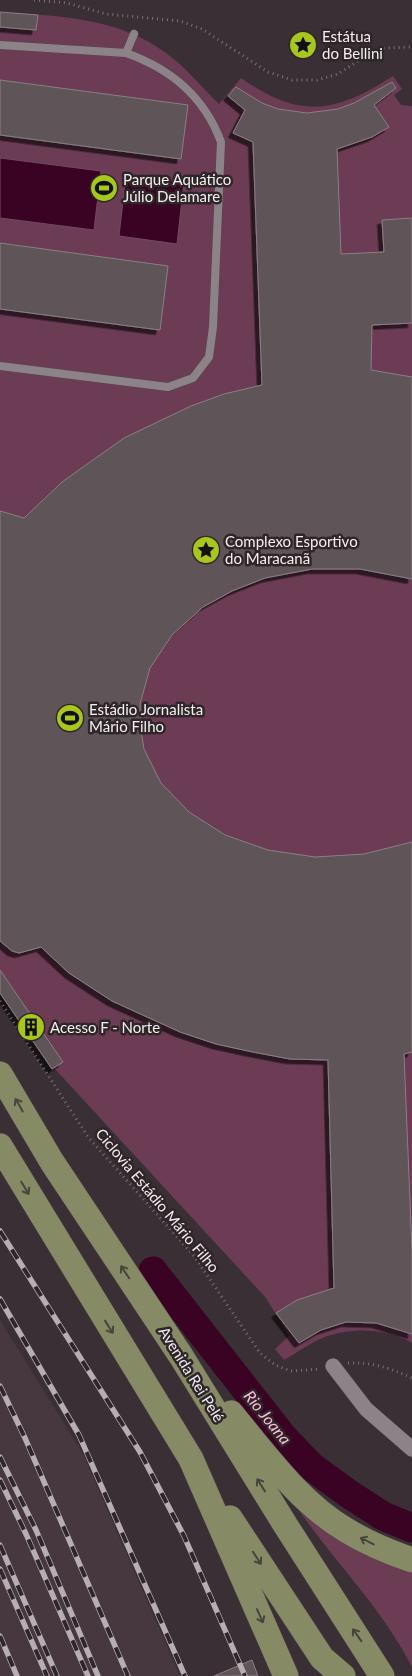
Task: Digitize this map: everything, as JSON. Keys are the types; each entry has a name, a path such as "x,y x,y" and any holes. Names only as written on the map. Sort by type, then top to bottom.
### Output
{"main road":[{"name":"Avenida Rei Pelé","path":"0,1074 40,1143 181,1356 286,1526 382,1676"},
{"path":"0,1134 40,1143"},
{"path":"0,1146 191,1459 322,1658 343,1676"},
{"path":"181,1356 283,1474 312,1504 345,1530 383,1550 412,1560"},
{"path":"191,1459 286,1676"}],"street":[{"path":"332,1366 366,1409 412,1449"}],"lane":[{"path":"126,53 134,34"},
{"path":"0,45 126,53 153,63 191,92 214,124 221,142 209,356 193,378 168,388 0,366"}],"path":[{"path":"34,0 67,3 106,14 180,21 202,29 268,72 292,80 317,80 338,74 368,54 386,48 412,47"},
{"name":"Ciclovia Estádio Mário Filho","path":"0,1001 88,1137 198,1261 260,1353 275,1365 291,1371 309,1371 332,1366 364,1363 387,1367 412,1378"}],"shaded area":[{"name":"Complexo Esportivo do Maracanã","path":"0,12 65,17 107,25 128,32 166,53 187,71 219,104 241,78 281,100 317,107 353,98 393,76 402,89 394,95 401,105 412,106 412,1343 392,1334 381,1332 346,1332 320,1339 284,1360 275,1349 289,1336 266,1298 54,1068 52,1069 0,993"},
{"path":"0,158 101,171 94,230 0,218"},
{"path":"126,175 184,182 177,244 119,236"},
{"path":"0,1320 83,1454 180,1676 0,1676"},
{"path":"290,1497 347,1542 393,1566 412,1572 412,1667 385,1622"}],"building":[{"path":"0,12 38,15 36,30 0,27"},
{"path":"0,80 188,105 181,159 0,135"},
{"name":"Estádio Jornalista Mário Filho","path":"392,82 396,88 374,105 389,127 372,137 337,149 341,254 384,252 382,220 412,218 412,323 372,325 371,370 412,377 412,579 360,569 312,569 265,578 232,591 203,607 172,635 150,668 140,704 144,749 161,783 189,812 225,835 268,850 315,857 364,854 412,842 412,1052 404,1054 412,1251 412,1334 376,1323 346,1322 321,1330 299,1343 276,1313 297,1300 334,1288 328,1060 290,1059 253,1052 216,1044 180,1032 112,1001 69,973 41,947 19,953 12,951 0,941 0,511 24,518 62,482 124,438 191,406 224,394 262,385 253,142 233,133 245,110 228,96 236,87 262,103 278,109 307,113 338,109 354,103"},
{"path":"0,243 168,266 160,330 0,309"},
{"name":"Acesso F - Norte","path":"0,970 63,1062 52,1069 0,993"},
{"path":"252,1660 258,1676 214,1676"}],"waterway":[{"name":"Rio Joana","path":"153,1271 283,1437 312,1467 383,1516 412,1528"}],"railway":[{"path":"0,1231 140,1452 184,1536 245,1676"},
{"path":"0,1299 79,1435 185,1676"},
{"path":"0,1386 25,1438 128,1676"},
{"path":"0,1457 36,1530 98,1676"},
{"path":"0,1480 26,1534 88,1676"},
{"path":"0,1545 57,1676"},
{"path":"0,1569 47,1676"},
{"path":"0,1636 17,1676"}],"place":[{"name":"Estátua do Bellini","path":"303,45"},
{"name":"Parque Aquático Júlio Delamare","path":"104,188"},
{"name":"Complexo Esportivo do Maracanã","path":"206,550"},
{"name":"Estádio Jornalista Mário Filho","path":"70,718"},
{"name":"Acesso F - Norte","path":"31,1027"}]}
